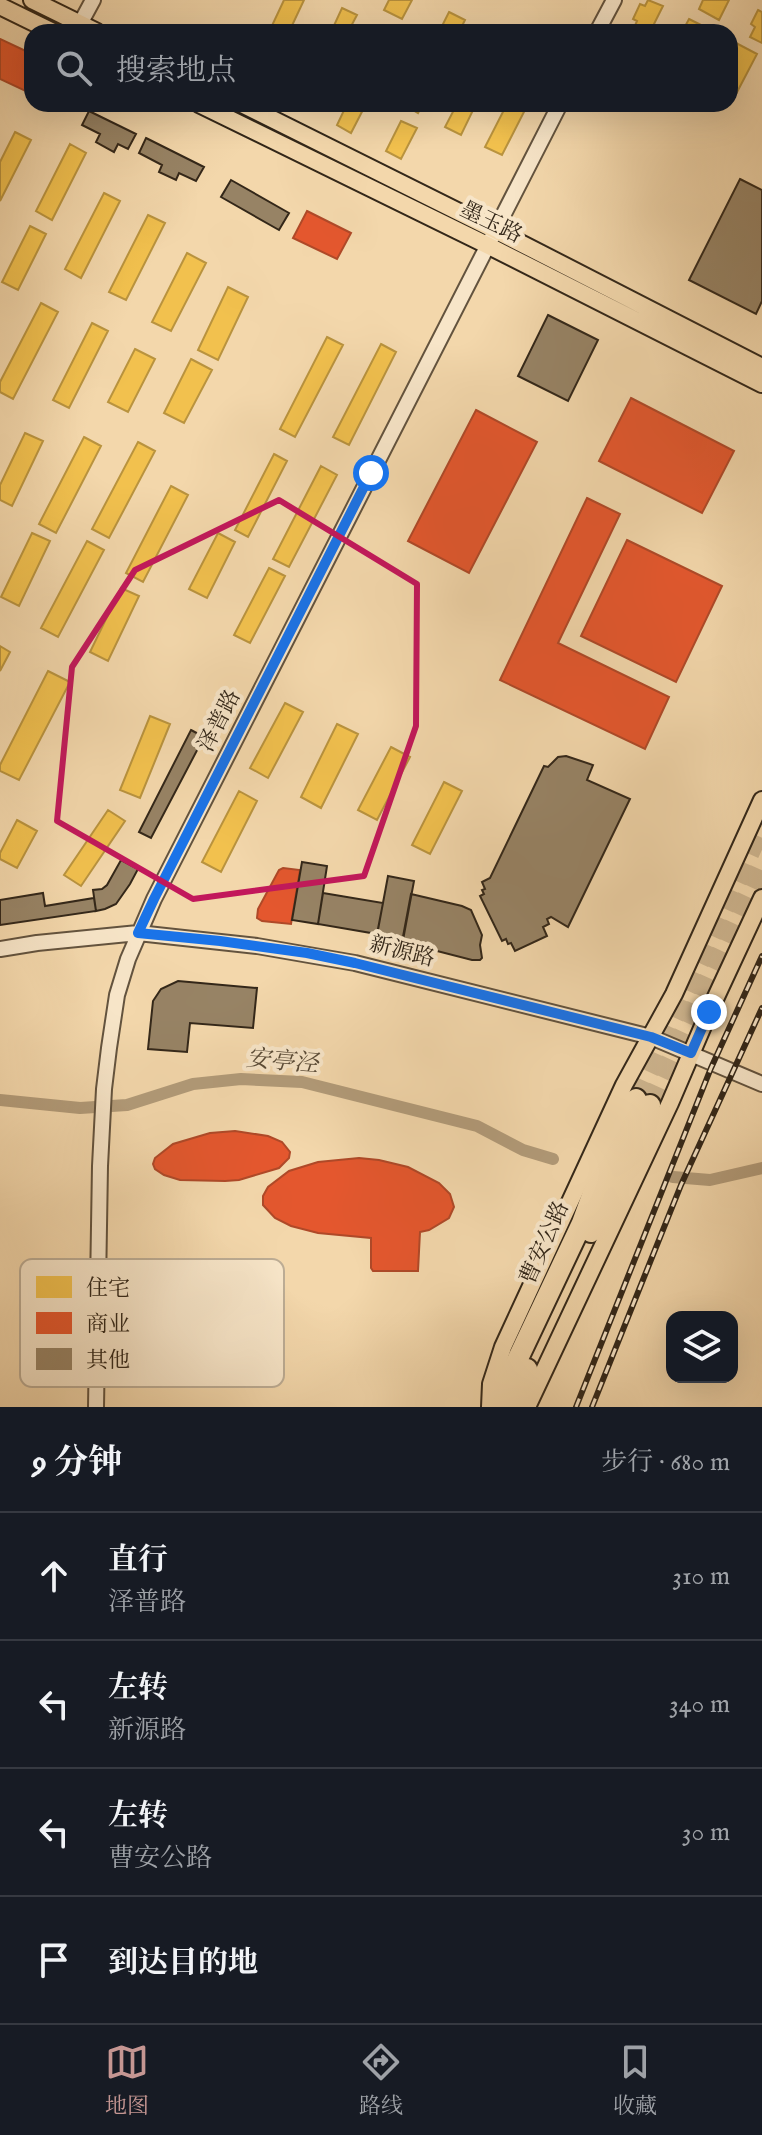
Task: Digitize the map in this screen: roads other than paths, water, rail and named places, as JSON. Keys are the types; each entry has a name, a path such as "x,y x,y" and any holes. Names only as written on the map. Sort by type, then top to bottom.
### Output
{"highway":[{"name":"曹安公路","path":"493,1407 582,1223 593,1193 643,1102 518,1387 513,1407"}],"main road":[{"path":"32,0 80,24"},
{"path":"0,6 37,24"},
{"name":"墨玉路","path":"216,112 762,367"},
{"name":"墨玉路","path":"257,112 762,384"},
{"path":"493,1407 491,1384 503,1347 624,1085 674,994 762,800"},
{"path":"527,1407 664,1117 762,898"},
{"path":"539,1407 579,1298"}],"street":[{"path":"80,24 93,0"},
{"path":"601,24 614,0"},
{"name":"泽普路","path":"99,1259 104,1089 117,995 138,933 556,112"},
{"name":"新源路","path":"0,949 138,933 220,941 331,958 651,1037 762,1084"},
{"name":"泽普路","path":"96,1387 96,1407"}],"waterway":[{"name":"安亭泾","path":"0,1100 80,1108 127,1105 193,1084 241,1079 302,1082 477,1126 523,1150 553,1159"},
{"name":"安亭泾","path":"673,1177 710,1180 762,1168"}],"tunnel":[{"path":"636,1099 762,826"},
{"path":"650,1105 762,865"}],"railway":[{"path":"576,1407 711,1068 762,956"},
{"path":"592,1407 681,1185 762,1008"}]}
